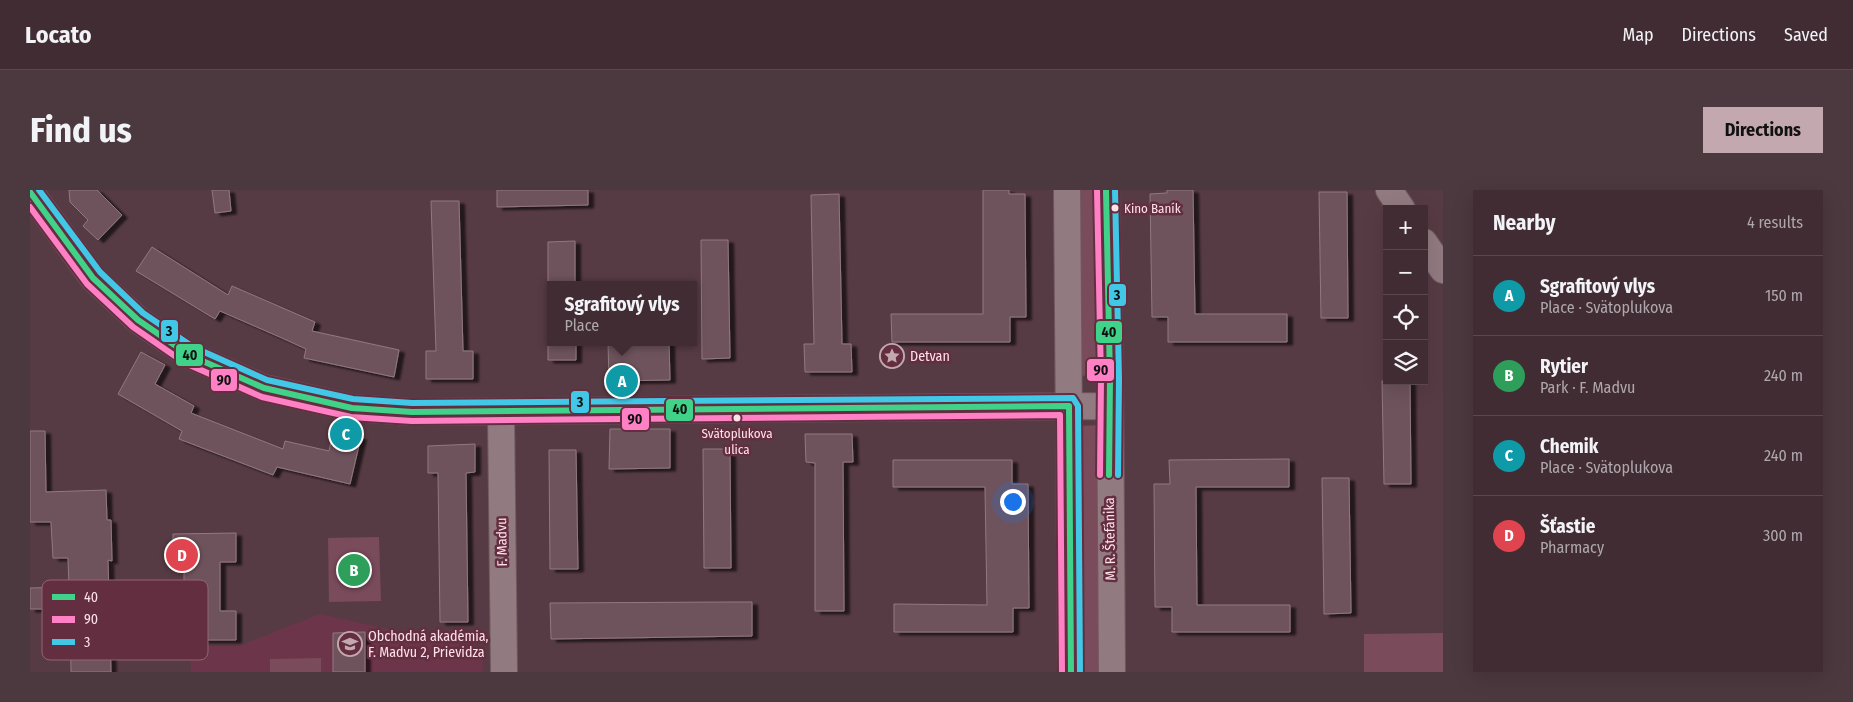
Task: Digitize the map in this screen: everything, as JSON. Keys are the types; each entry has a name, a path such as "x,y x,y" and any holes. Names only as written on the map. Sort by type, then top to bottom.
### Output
{"street":[{"path":"1067,190 1071,672"},
{"name":"M. R. Štefánika","path":"1106,190 1110,379 1112,672"},
{"path":"1389,190 1399,205"},
{"path":"30,192 93,278 138,320 190,354 264,388 352,408 412,412 501,412 1109,406"},
{"path":"1428,248 1443,270"},
{"name":"F. Madvu","path":"501,412 504,672"}],"shaded area":[{"path":"1076,190 1098,190 1100,375 1078,376"},
{"path":"1101,425 1103,672 1081,672 1079,426"},
{"path":"379,537 381,601 329,602 328,538"},
{"name":"Obchodná akadémia, F. Madvu 2, Prievidza","path":"320,614 482,650 483,672 191,672 191,660 208,660 208,646 239,646"},
{"path":"1443,633 1443,672 1364,672 1364,634"},
{"path":"321,658 321,672 270,672 270,659"}],"building":[{"path":"69,190 97,190 122,215 98,240 83,226 88,220 70,202"},
{"path":"212,190 229,190 231,211 215,213"},
{"path":"497,190 588,190 588,205 497,207"},
{"path":"983,190 1009,190 1009,194 1025,194 1026,317 1010,317 1010,342 892,342 891,314 983,314"},
{"path":"1167,190 1193,190 1195,314 1287,314 1287,342 1168,342 1168,317 1152,317 1150,194 1167,193"},
{"path":"1319,192 1347,192 1348,318 1321,318"},
{"path":"839,194 842,344 851,344 852,372 805,372 804,344 814,344 811,195"},
{"path":"431,201 459,201 463,351 473,351 473,379 426,379 426,351 436,351"},
{"path":"701,240 728,240 730,358 702,359"},
{"path":"575,241 575,281 548,281 548,242"},
{"path":"152,247 228,295 232,286 315,322 312,331 399,350 394,377 304,358 306,349 282,338 220,311 215,319 136,271"},
{"path":"548,346 576,346 576,360 548,360"},
{"path":"608,346 669,346 670,380 609,381"},
{"path":"141,352 165,365 155,384 194,406 191,413 283,449 285,441 329,451 333,431 361,437 350,484 277,467 273,475 179,439 182,431 118,394"},
{"path":"1382,381 1383,385 1410,385 1411,484 1384,484"},
{"path":"610,429 670,429 670,468 609,469"},
{"path":"30,431 45,431 46,492 106,490 107,520 111,520 112,561 108,560 109,580 69,580 68,558 53,558 51,522 30,522"},
{"path":"805,434 852,434 853,462 843,462 844,611 815,611 815,463 806,462"},
{"path":"475,444 475,472 466,473 468,622 440,622 438,473 428,473 428,446"},
{"path":"703,449 730,449 731,568 704,568"},
{"path":"549,450 576,450 578,569 550,569"},
{"path":"1289,459 1289,487 1196,487 1197,605 1290,605 1290,632 1172,632 1172,607 1155,607 1154,484 1170,484 1169,460"},
{"path":"893,460 1012,460 1012,484 1028,484 1029,608 1013,608 1013,632 894,632 894,604 987,605 985,487 893,487"},
{"path":"1322,478 1349,478 1351,613 1324,614"},
{"path":"236,533 236,562 220,562 220,611 236,611 236,640 208,640 208,580 184,580 184,562 173,562 173,534"},
{"path":"30,588 42,588 42,609 30,609"},
{"path":"752,602 752,636 551,639 550,603"},
{"path":"365,632 365,672 333,672 333,633"},
{"path":"71,660 111,660 111,672 71,672"}],"transit line":[{"name":"3","path":"39,190 100,272 143,313 193,347 267,380 353,399 412,403 1073,398 1078,406 1080,672"},
{"name":"90","path":"1097,190 1101,379 1100,475"},
{"name":"40","path":"1106,190 1110,379 1109,475"},
{"name":"3","path":"1115,190 1119,379 1118,475"},
{"name":"40","path":"30,192 93,278 138,320 189,355 264,388 352,408 412,412 1069,406 1071,672"},
{"name":"90","path":"30,207 87,284 133,327 185,363 262,397 351,417 412,421 1060,415 1062,672"}],"place":[{"name":"Kino Baník","path":"1115,208"},
{"name":"Detvan","path":"892,356"},
{"name":"Sgrafitový vlys","path":"622,381"},
{"name":"Svätoplukova ulica","path":"737,418"},
{"name":"Chemik","path":"346,434"},
{"name":"Šťastie","path":"182,555"},
{"name":"Rytier","path":"354,570"},
{"name":"Obchodná akadémia, F. Madvu 2, Prievidza","path":"350,644"}]}
